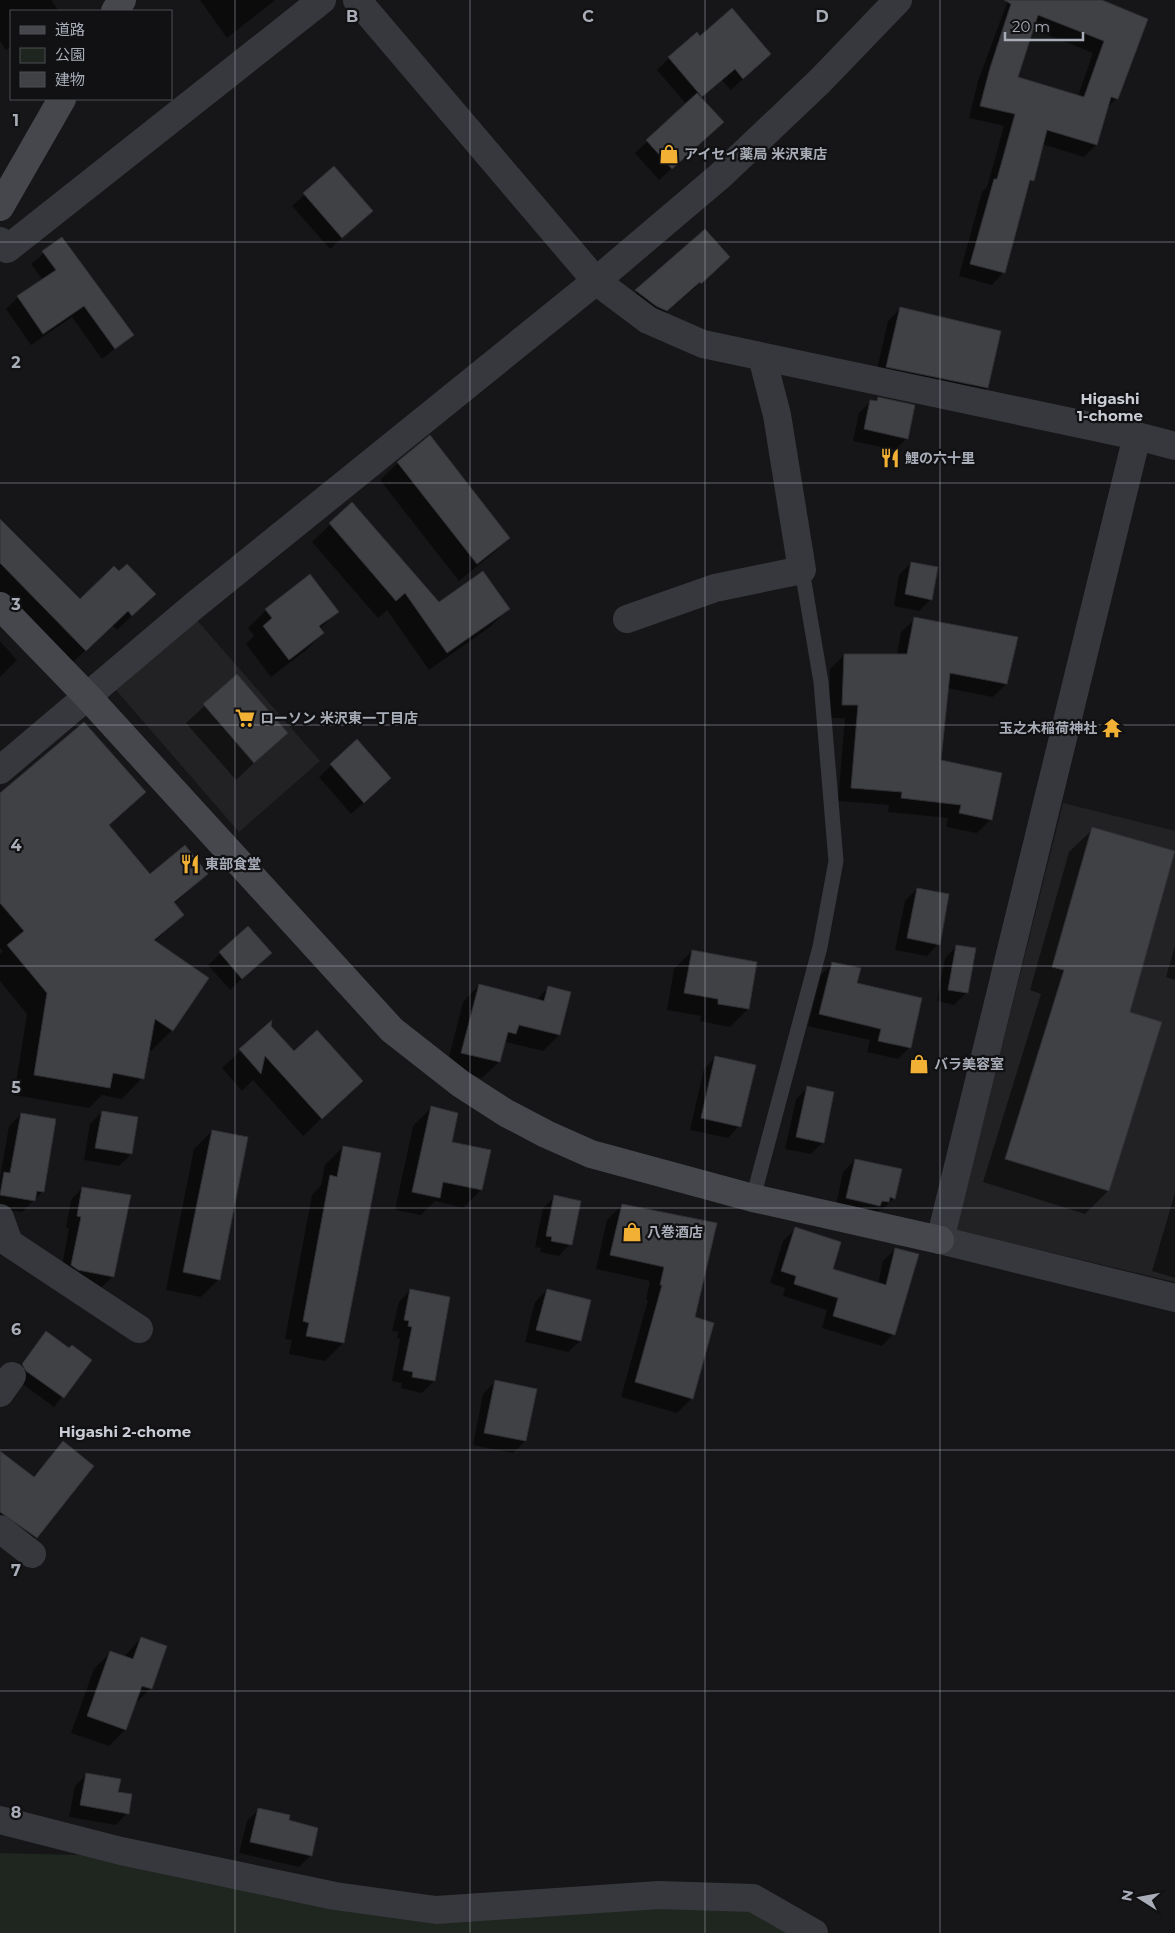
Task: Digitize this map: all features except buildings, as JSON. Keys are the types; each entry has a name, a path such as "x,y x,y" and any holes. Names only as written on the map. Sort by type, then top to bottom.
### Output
{"street":[{"path":"0,241 8,249 322,0"},
{"path":"357,0 596,281 648,320 703,344 1137,436 1175,446"},
{"path":"0,770 195,605 596,281 721,175 820,81 898,0"},
{"path":"0,207 61,100"},
{"path":"627,619 715,588 802,570 777,415 762,357"},
{"path":"940,1240 1137,436"},
{"path":"0,606 88,697 392,1030 461,1084 506,1113 546,1134 592,1154 753,1198 940,1240 1175,1298"},
{"path":"0,1218 9,1243 139,1329"},
{"path":"0,1529 32,1554"},
{"path":"0,1820 121,1851 335,1896 436,1910 659,1895 753,1898 814,1933"}],"lane":[{"path":"753,1198 820,947 836,861 821,682 802,570"}],"shaded area":[{"path":"196,619 320,761 239,832 116,690"},
{"path":"1063,803 1175,831 1175,1282 956,1230"}],"green space":[{"path":"0,1853 118,1856 333,1905 656,1905 747,1908 792,1933 0,1933"}],"place":[{"name":"アイセイ薬局 米沢東店","path":"669,154"},
{"name":"鯉の六十里","path":"890,458"},
{"name":"ローソン 米沢東一丁目店","path":"245,718"},
{"name":"玉之木稲荷神社","path":"1112,728"},
{"name":"東部食堂","path":"190,864"},
{"name":"バラ美容室","path":"919,1064"},
{"name":"八巻酒店","path":"632,1232"}],"district":[{"name":"Higashi 1-chome","path":"1110,408"},
{"name":"Higashi 2-chome","path":"125,1432"}]}
